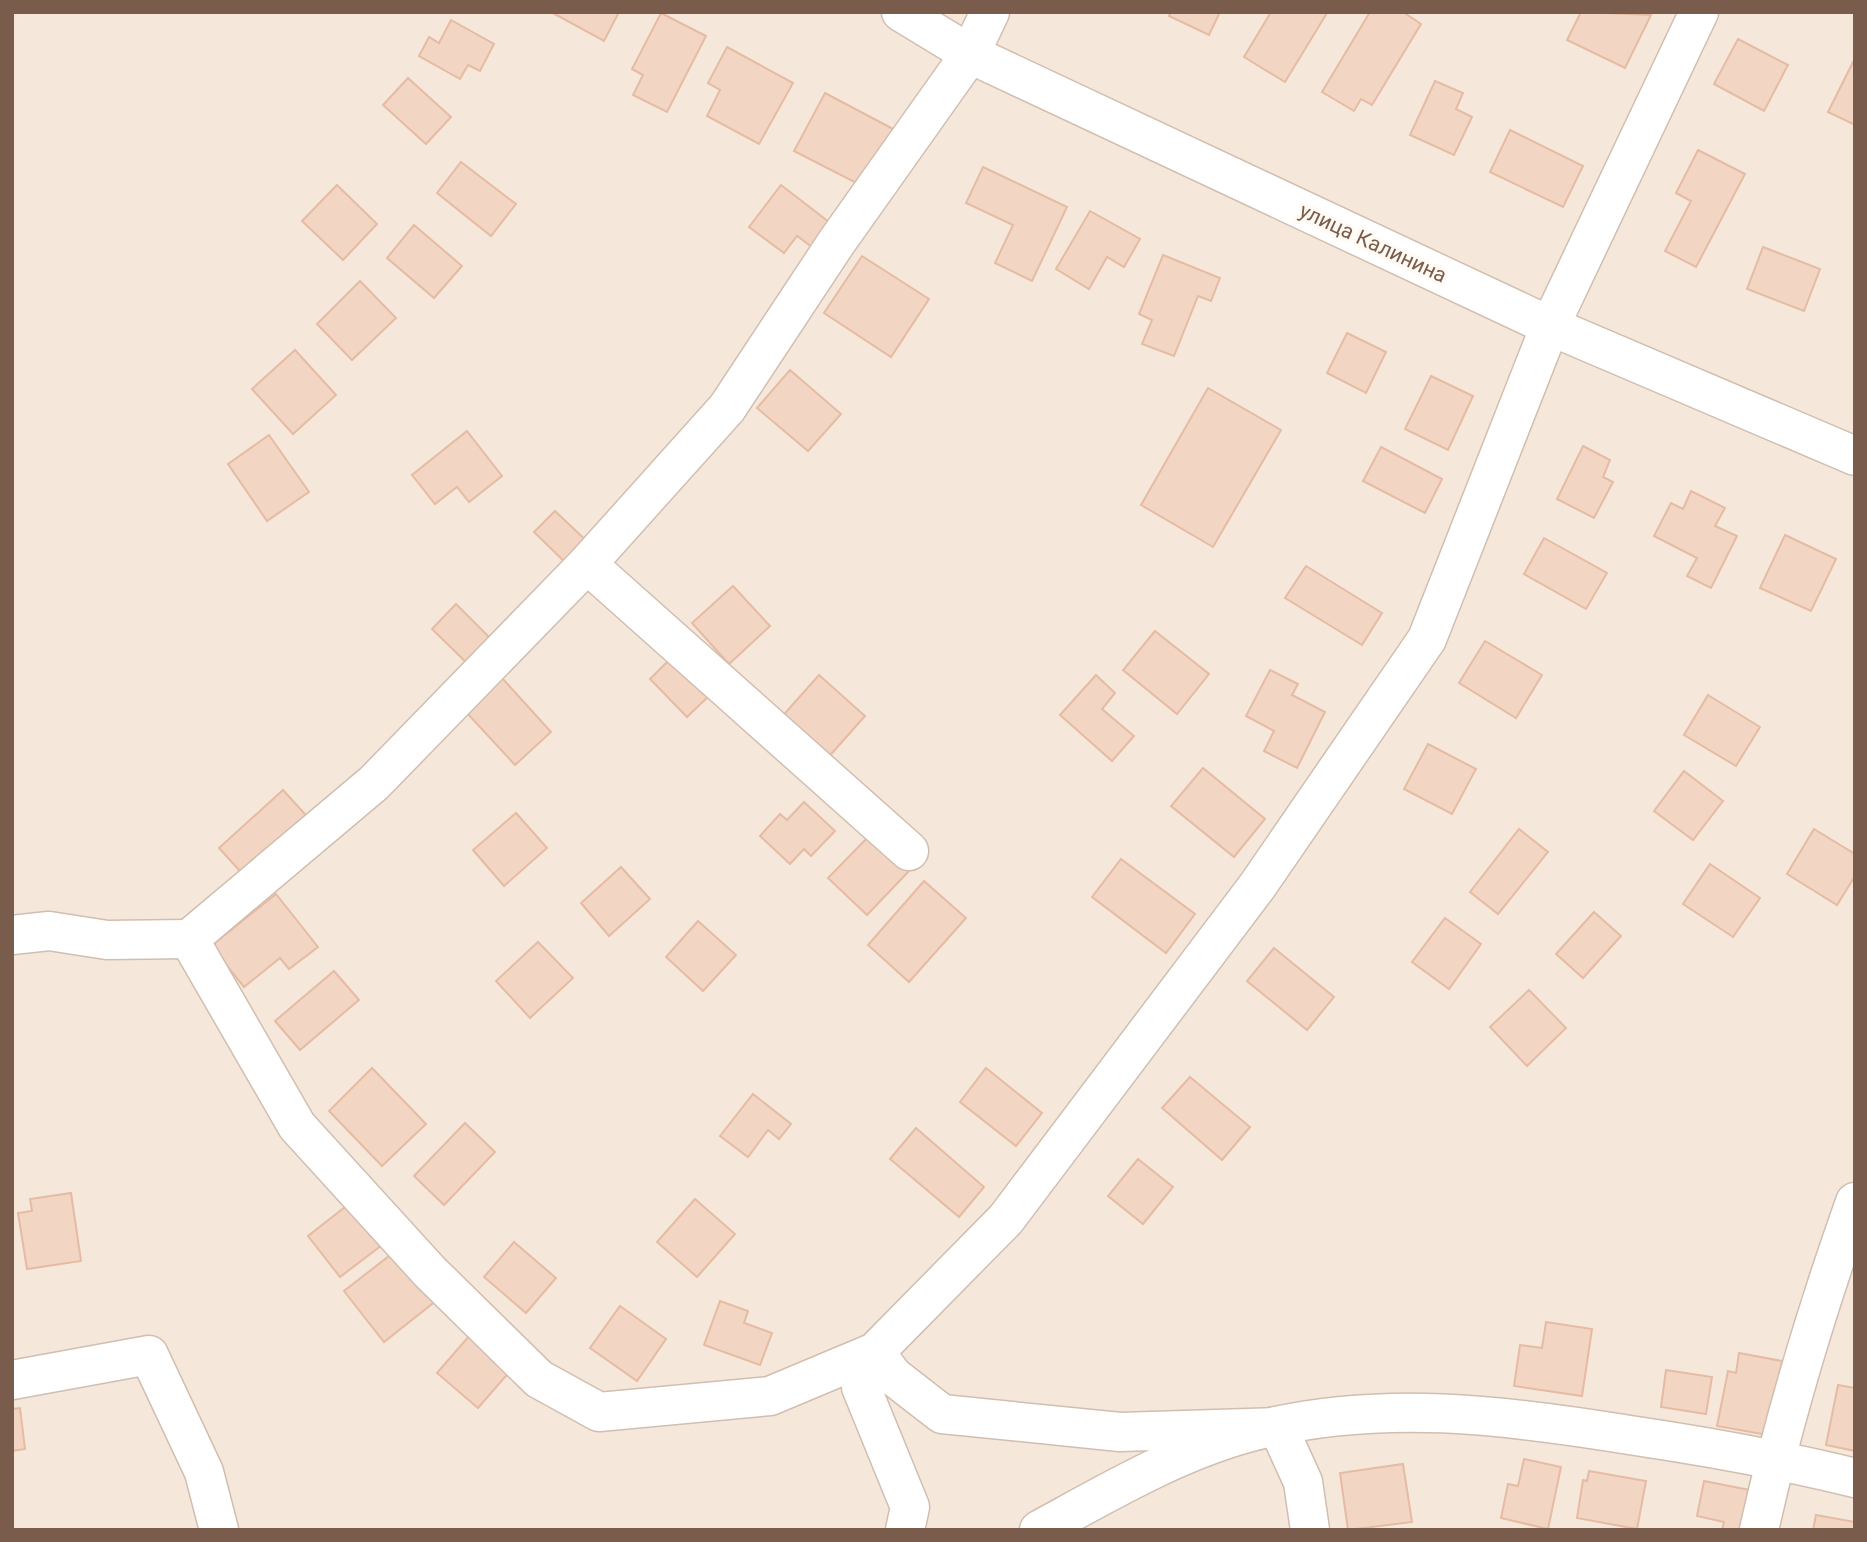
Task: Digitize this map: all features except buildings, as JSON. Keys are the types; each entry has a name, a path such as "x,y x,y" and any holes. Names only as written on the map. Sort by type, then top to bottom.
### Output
{"street":[{"name":"улица Калинина","path":"901,12 970,54 1550,326 1855,456"},
{"path":"12,935 49,931 107,940 189,939 374,783 587,564 727,408 836,243 970,54 990,12"},
{"path":"189,939 297,1126 430,1272 539,1379 600,1412 613,1411 770,1396 875,1352 1006,1219 1258,885 1427,639 1550,326 1699,12"},
{"path":"587,564 909,851"},
{"path":"1759,1530 1775,1458 1823,1291 1855,1202"},
{"path":"875,1352 893,1377 942,1414 1120,1432 1278,1427"},
{"path":"875,1352 862,1387 910,1507 905,1530"},
{"path":"12,1380 149,1355 204,1472 219,1530"},
{"path":"1039,1530 1142,1474 1249,1433 1398,1411 1530,1419 1775,1458 1855,1478"},
{"path":"1278,1427 1303,1482 1310,1530"}],"shaded area":[{"path":"12,12 1855,12 1855,1530 12,1530"}]}
